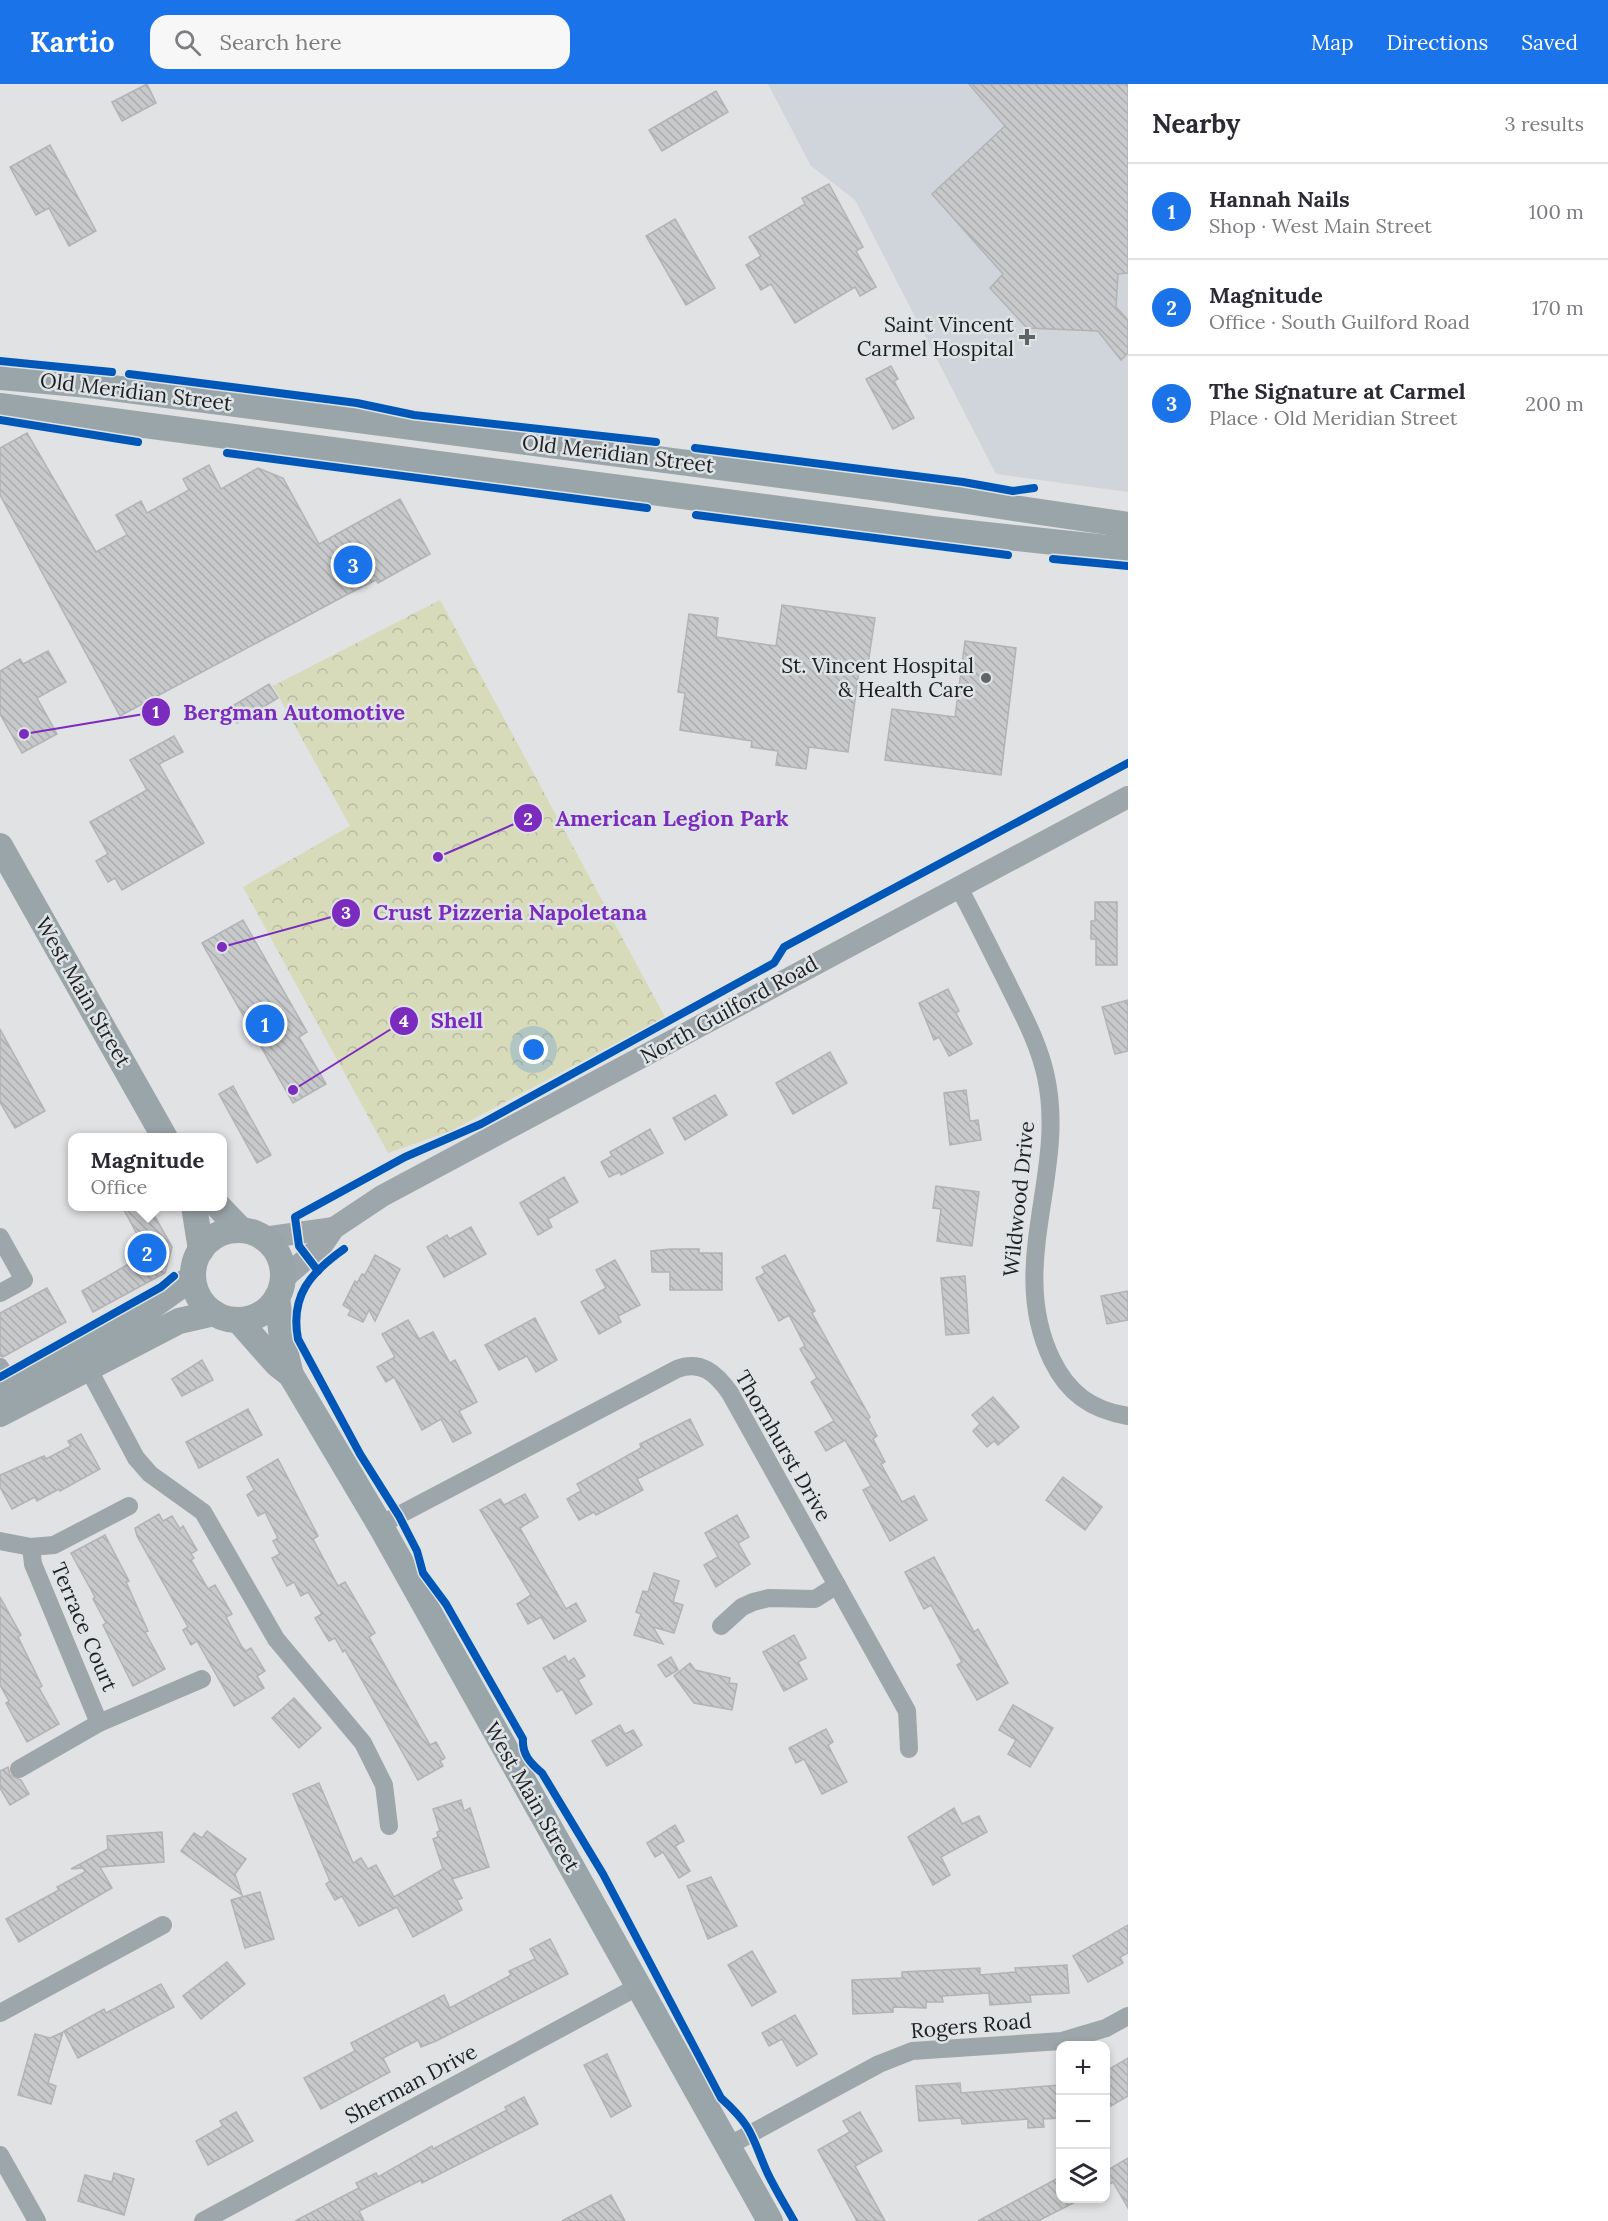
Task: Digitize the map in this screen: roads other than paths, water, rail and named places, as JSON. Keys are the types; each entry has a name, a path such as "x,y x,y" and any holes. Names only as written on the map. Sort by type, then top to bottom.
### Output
{"main road":[{"name":"Old Meridian Street","path":"0,376 89,385 1045,511 1128,525"},
{"name":"Old Meridian Street","path":"0,406 672,496 958,532 1128,550"},
{"path":"672,496 674,462"},
{"path":"958,532 988,521 1035,520 1045,511"},
{"name":"West Main Street","path":"0,847 163,1133"},
{"path":"195,1211 201,1250"},
{"path":"224,1211 279,1256 280,1288 261,1314 238,1320 214,1313 203,1303 196,1291 193,1277 195,1263 201,1250 219,1235 252,1234"},
{"path":"3,1381 126,1325 193,1277"},
{"name":"West Main Street","path":"280,1288 282,1338 291,1375 380,1525 770,2221"},
{"path":"0,1414 179,1321 214,1313"},
{"name":"West Main Street","path":"238,1320 277,1364 291,1375"}],"street":[{"name":"North Guilford Road","path":"280,1288 323,1244 334,1228 382,1196 1128,797"},
{"name":"Wildwood Drive","path":"958,886 1025,1019 1046,1076 1051,1142 1033,1260 1034,1307 1038,1326 1059,1375 1075,1395 1093,1407 1128,1416"},
{"name":"North Guilford Road","path":"252,1234 334,1228"},
{"path":"0,1237 24,1280 0,1293"},
{"name":"Thornhurst Drive","path":"380,1525 689,1365 714,1373 723,1383 907,1711 909,1749"},
{"path":"88,1368 136,1458 150,1474 203,1512 276,1639 363,1743 384,1785 389,1827"},
{"path":"0,1541 31,1547 54,1545 129,1506"},
{"name":"Terrace Court","path":"31,1547 33,1564 99,1723"},
{"path":"721,1626 742,1607 753,1602 769,1598 815,1599 837,1585"},
{"name":"Terrace Court","path":"19,1768 99,1723 202,1679"},
{"path":"0,2013 164,1925"},
{"name":"Sherman Drive","path":"203,2221 639,1986"},
{"name":"Rogers Road","path":"728,2146 879,2064 912,2051 1062,2041 1106,2028 1128,2016"},
{"path":"0,2155 37,2221"}],"place":[{"name":"Saint Vincent Carmel Hospital","path":"1027,337"},
{"name":"The Signature at Carmel","path":"353,565"},
{"name":"St. Vincent Hospital & Health Care","path":"986,678"},
{"name":"Bergman Automotive","path":"24,734"},
{"name":"American Legion Park","path":"438,857"},
{"name":"Crust Pizzeria Napoletana","path":"222,947"},
{"name":"Hannah Nails","path":"265,1024"},
{"name":"Shell","path":"293,1090"},
{"name":"Magnitude","path":"147,1253"}]}
